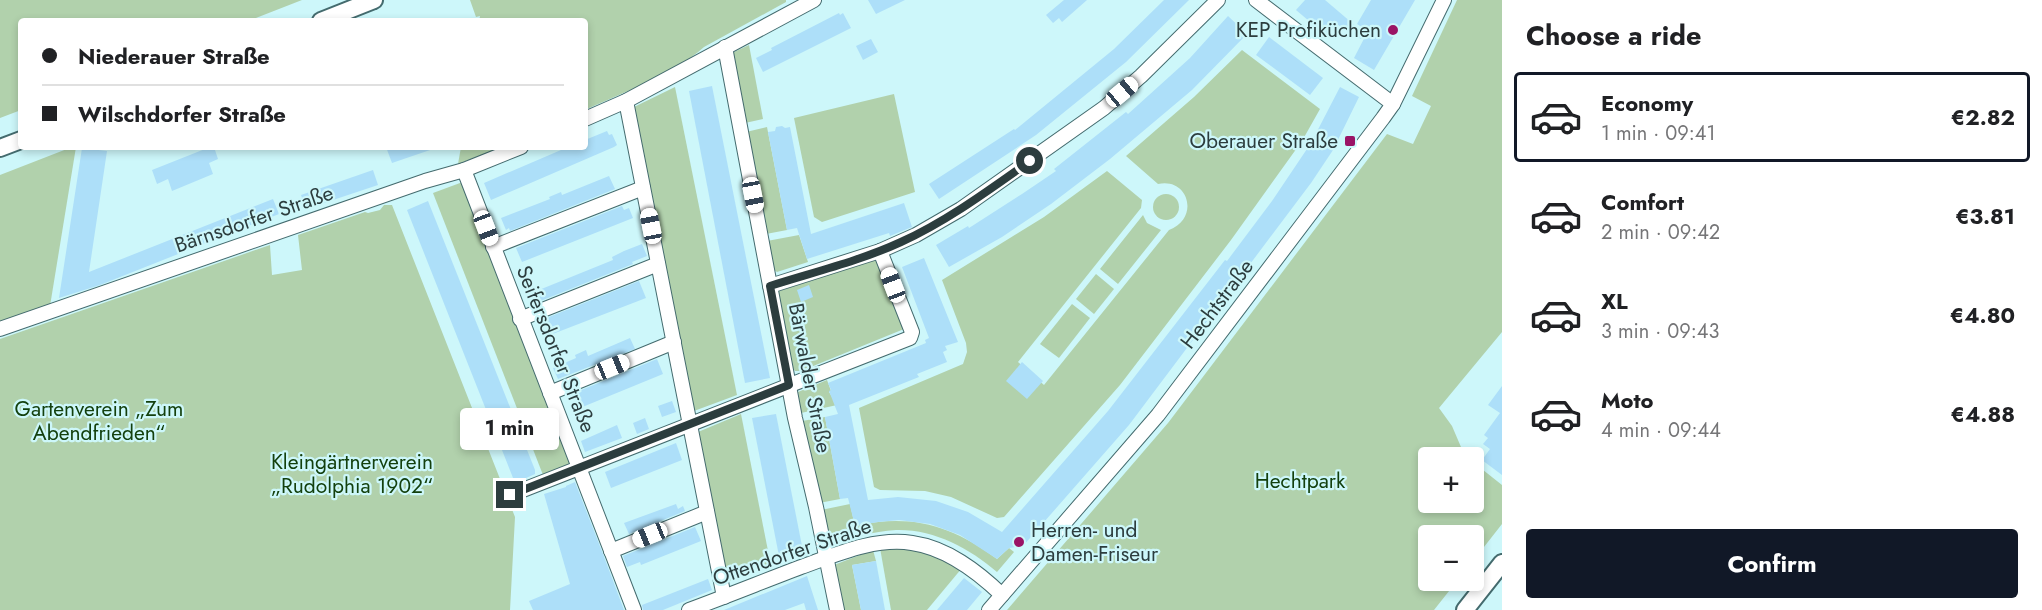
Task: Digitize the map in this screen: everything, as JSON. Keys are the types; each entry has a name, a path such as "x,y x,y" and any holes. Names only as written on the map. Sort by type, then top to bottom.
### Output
{"main road":[{"path":"329,18 374,0"},
{"path":"0,148 18,141"},
{"path":"1465,610 1502,563"}],"street":[{"path":"588,118 626,101 814,0"},
{"path":"770,286 880,251 916,235 969,203 1104,108 1141,76 1218,0"},
{"path":"1256,0 1393,104"},
{"name":"Hechtstraße","path":"989,610 1158,416 1393,104 1444,0"},
{"name":"Bärwalder Straße","path":"725,47 789,385 837,610"},
{"path":"626,101 724,597"},
{"name":"Bärnsdorfer Straße","path":"0,329 425,181 464,170 514,150"},
{"name":"Seifersdorfer Straße","path":"464,170 634,610"},
{"path":"493,247 643,188"},
{"path":"510,495 910,338 912,332 880,251"},
{"path":"520,319 658,264"},
{"path":"550,393 674,342"},
{"path":"611,551 707,512"},
{"name":"Ottendorfer Straße","path":"689,610 827,558 887,542 912,542 938,550 961,561 1002,595"}],"green space":[{"path":"0,0 302,0 256,18 18,18 18,111 0,118"},
{"path":"470,0 786,0 704,47 678,66 588,109 588,18 476,17"},
{"name":"Hechtpark","path":"1457,0 1502,0 1502,332 1439,408 1452,426 1461,447 1418,447 1418,513 1484,513 1484,471 1502,485 1502,524 1484,547 1484,525 1418,525 1418,591 1449,591 1434,610 1007,610 1168,423 1387,134 1413,144 1431,106 1412,96"},
{"path":"749,45 763,119 745,123 732,53"},
{"path":"1242,50 1320,109 1302,141 1231,240 1120,385 1004,517 997,518 951,497 925,491 880,490 874,487 859,408 963,364 967,352 966,343 942,280 1044,217 1107,171 1142,200 1141,208 1018,362 1044,385 1169,230 1179,225 1185,217 1187,200 1183,193 1177,187 1169,184 1158,184 1126,156 1194,97"},
{"path":"675,87 737,395 694,411 634,107"},
{"path":"894,94 915,192 822,222 814,217 794,118"},
{"path":"767,127 787,230 766,234 746,132"},
{"path":"64,150 76,150 50,306 0,323 0,175"},
{"path":"460,150 495,150 458,164"},
{"path":"462,183 571,459 569,464 543,475 433,193"},
{"path":"1166,194 1175,198 1179,207 1175,216 1166,220 1157,216 1153,207 1157,198"},
{"name":"Kleingärtnerverein „Rudolphia 1902“","path":"384,205 392,205 515,517 510,610 0,610 0,339 270,245 272,275 302,270 298,235 365,212 380,210"},
{"path":"1143,215 1147,223 1161,230 1118,284 1100,269"},
{"path":"799,235 808,262 777,272 774,270 767,241"},
{"path":"874,260 877,262 904,329 801,371 795,371 792,367 777,296 779,291"},
{"path":"1096,274 1114,289 1094,314 1076,299"},
{"path":"1072,304 1090,318 1059,358 1040,344"},
{"path":"827,380 831,391 829,392 837,405 801,413 798,392"},
{"path":"741,414 771,566 726,582 698,432"},
{"path":"825,417 840,499 819,503 802,421"},
{"path":"850,504 855,526 875,522 912,522 947,530 980,547 997,559 1009,548 1014,552 997,572 963,548 924,533 887,531 828,544 821,510"},
{"path":"880,548 920,549 962,568 927,610 891,610"},
{"path":"873,550 876,561 852,565 861,610 840,610 834,565"}],"building":[{"path":"868,0 905,0 876,14"},
{"path":"1064,0 1087,0 1062,22 1059,18 1053,23 1046,15"},
{"path":"1164,0 1189,0 1126,62 1036,135 939,199 929,184 1015,130 1114,49"},
{"path":"1305,0 1325,0 1365,34 1361,39 1338,25 1328,37 1296,10"},
{"path":"1371,0 1415,0 1374,70 1354,58 1368,31 1357,24"},
{"path":"839,13 840,15 843,13 851,28 763,72 756,58"},
{"path":"1228,16 1247,34 1192,90 1110,159 1051,204 1002,237 949,267 936,245 968,226 969,228 1056,171 1054,169 1126,112 1128,114 1190,58"},
{"path":"1269,37 1323,78 1310,95 1256,55"},
{"path":"871,39 878,52 863,60 856,46"},
{"path":"712,86 770,378 745,383 689,91"},
{"path":"1340,87 1359,97 1333,150 1311,183 1129,425 1023,546 1009,548 997,559 960,535 930,524 899,520 855,526 848,498 840,499 825,417 838,414 828,383 926,343 925,340 929,338 902,267 924,258 958,342 945,346 947,350 943,352 947,362 917,374 919,377 849,405 868,500 898,497 936,501 968,512 1002,532 1108,411 1225,260 1227,261 1272,201 1311,143"},
{"path":"776,127 790,127 811,234 904,203 912,227 890,236 889,233 807,259 797,228 787,230 768,132 775,131"},
{"path":"607,131 609,135 612,134 617,145 491,200 484,183 561,150 588,150 588,139"},
{"path":"82,150 107,151 89,272 273,199 279,214 100,285 59,298"},
{"path":"202,150 215,150 218,159 209,163 213,174 172,191 168,179 157,184 152,170"},
{"path":"387,150 430,150 392,163"},
{"path":"373,170 378,185 306,209 301,195"},
{"path":"609,176 615,189 510,231 509,228 506,230 501,218 550,199 549,197 561,192 562,195"},
{"path":"428,201 535,470 535,474 515,483 407,210"},
{"path":"622,206 624,210 629,208 633,218 522,262 516,248"},
{"path":"642,244 647,256 632,262 633,264 538,302 534,292 613,260 612,257"},
{"path":"639,281 646,298 550,335 544,319"},
{"path":"809,285 813,297 801,302 797,290"},
{"path":"630,338 635,349 558,379 553,368 576,358 575,355 586,350 588,356"},
{"path":"657,359 663,374 580,408 574,393"},
{"path":"1022,362 1043,381 1027,399 1006,381"},
{"path":"1502,386 1502,475 1484,462 1484,457 1490,449 1483,444 1488,438 1484,435 1500,413 1488,405"},
{"path":"672,401 676,412 662,417 658,406"},
{"path":"776,414 803,551 779,556 752,418"},
{"path":"645,418 649,429 637,434 633,423"},
{"path":"617,425 622,438 585,452 581,441"},
{"path":"676,443 682,460 611,488 605,472"},
{"path":"575,482 624,610 533,610 529,601 570,584 544,494"},
{"path":"676,504 678,509 683,506 685,511 629,534 624,523"},
{"path":"695,527 701,541 641,565 640,562 627,567 623,556"},
{"path":"876,561 885,610 861,610 852,565"},
{"path":"807,576 818,610 806,610 804,603 785,610 724,610"},
{"path":"964,578 982,592 967,610 937,610"},
{"path":"708,579 712,590 663,610 643,610 642,605"}],"place":[{"name":"KEP Profiküchen","path":"1393,30"},
{"name":"Oberauer Straße","path":"1350,141"},
{"name":"Herren- und Damen-Friseur","path":"1019,542"}],"route":[{"path":"510,495 789,385 770,286 880,251 916,235 961,209 1030,161"}],"park label":[{"name":"Gartenverein „Zum Abendfrieden“","path":"99,421"}]}
